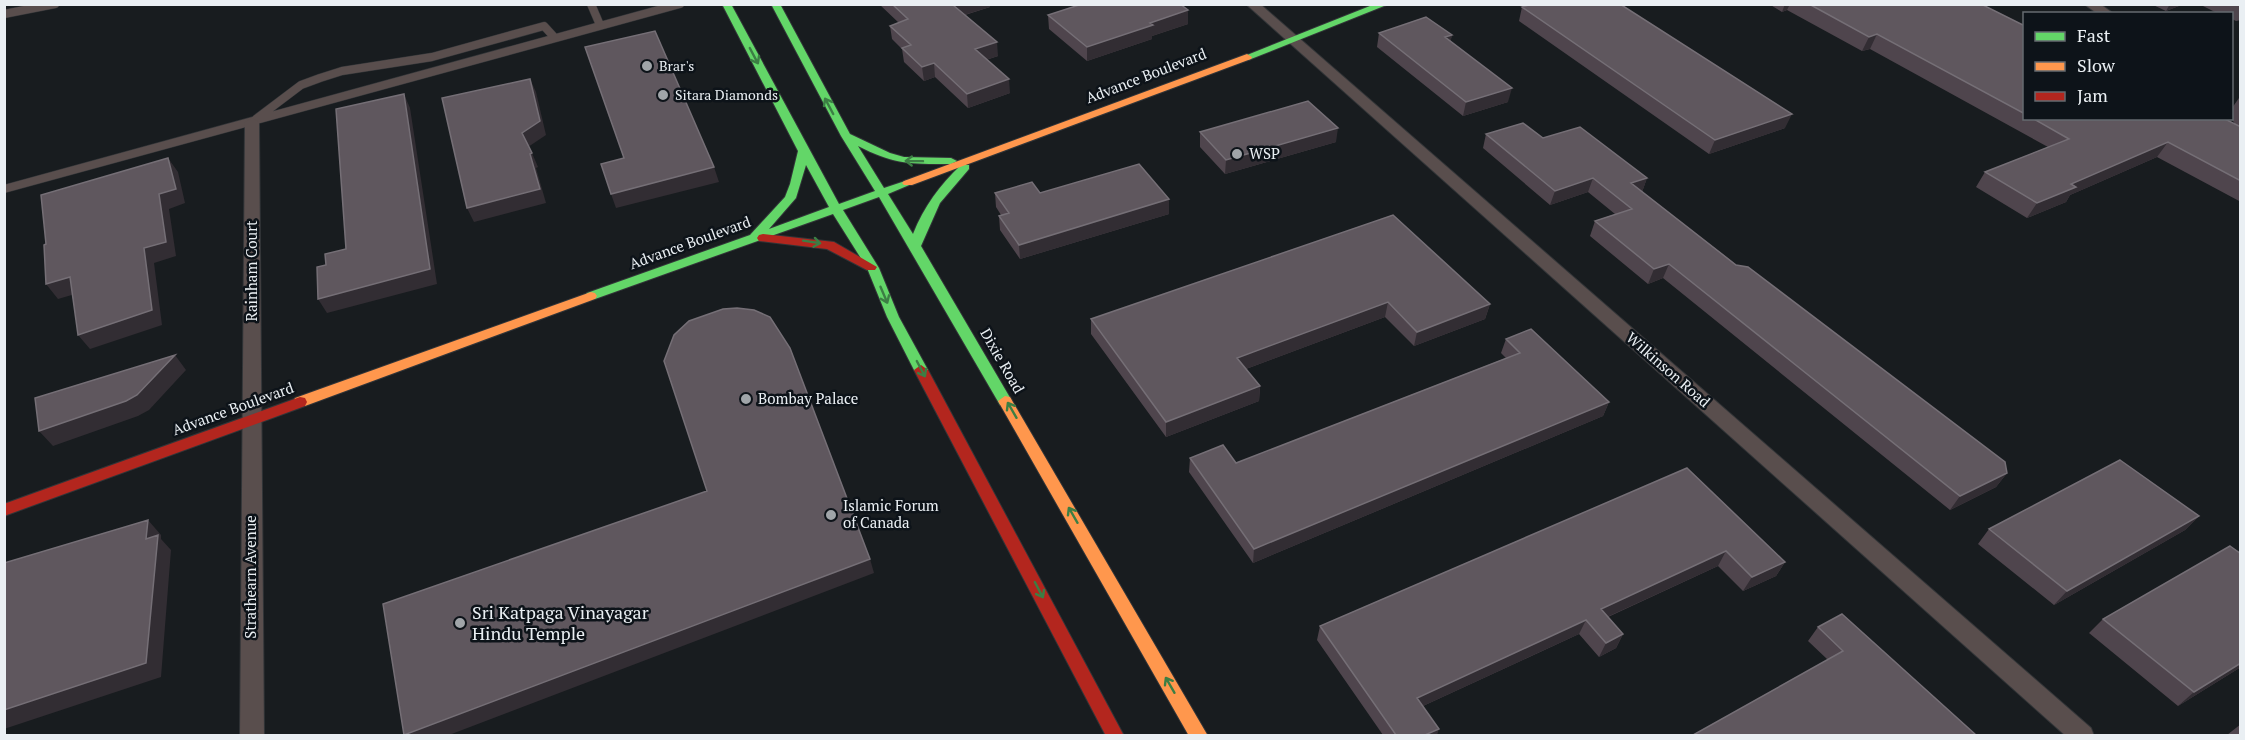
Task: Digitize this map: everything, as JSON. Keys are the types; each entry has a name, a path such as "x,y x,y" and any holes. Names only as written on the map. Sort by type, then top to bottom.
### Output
{"main road":[{"path":"726,4 835,208 873,268 893,317 1115,735"},
{"name":"Dixie Road","path":"775,4 846,136 915,246 1199,735"},
{"name":"Advance Boulevard","path":"4,510 881,191 972,161 1385,4"},
{"path":"846,136 886,156 904,160 972,161"},
{"path":"754,237 790,198 796,184 804,149"},
{"path":"915,246 924,215 933,199 947,182 972,161"},
{"path":"754,237 809,241 830,246 873,268"}],"street":[{"name":"Wilkinson Road","path":"1252,4 2083,735"},
{"path":"2090,4 2104,12"},
{"name":"Rainham Court","path":"251,420 252,122"},
{"name":"Strathearn Avenue","path":"251,420 252,735"}],"lane":[{"path":"4,14 55,4"},
{"path":"591,4 600,25"},
{"path":"4,189 680,4"},
{"path":"252,122 301,85 342,71 432,57 544,26 555,38"}],"building":[{"path":"892,4 954,4 997,42 975,49 1009,79 967,94 934,63 922,67 902,48 911,45 890,26 908,19"},
{"path":"1082,4 1180,4 1188,10 1150,23 1153,25 1087,47 1048,15"},
{"path":"1532,4 1620,4 1792,114 1715,140 1522,7"},
{"path":"1809,4 1981,4 2023,25 2023,113 1877,34 1869,37"},
{"path":"1426,17 1452,35 1445,37 1512,88 1466,102 1379,33"},
{"path":"655,31 714,167 611,194 601,164 624,158 585,47"},
{"path":"530,79 540,121 522,133 532,153 530,154 540,189 467,208 442,98"},
{"path":"404,94 430,269 318,299 317,267 326,265 325,254 346,249 336,109"},
{"path":"1308,101 1338,128 1226,160 1200,132"},
{"path":"2036,120 2227,120 2241,127 2241,181 2168,142 2071,184 2076,187 2037,203 1985,172 2069,139"},
{"path":"1523,123 1543,138 1580,127 1647,178 1631,183 1736,265 1748,267 2005,462 2007,473 1960,496 1669,264 1654,269 1595,221 1632,209 1593,178 1555,191 1486,134"},
{"path":"168,158 176,189 159,194 166,242 144,248 152,310 78,335 70,277 46,284 44,245 46,244 41,195"},
{"path":"1139,164 1169,199 1019,245 999,216 1009,213 995,193 1032,182 1040,193"},
{"path":"1393,215 1490,304 1417,332 1388,302 1237,358 1260,386 1166,422 1091,319"},
{"path":"723,309 754,310 770,317 790,348 870,559 404,735 383,604 707,491 664,361 674,335 689,321"},
{"path":"1531,329 1609,402 1254,549 1190,458 1223,445 1236,463 1520,353 1506,339"},
{"path":"175,355 137,395 126,401 39,431 35,398"},
{"path":"2120,460 2199,516 2067,591 1989,529"},
{"path":"1687,468 1785,562 1752,577 1726,551 1601,609 1623,634 1606,643 1586,620 1417,698 1439,729 1425,735 1396,735 1320,626"},
{"path":"148,520 146,539 158,535 146,663 4,710 4,563"},
{"path":"2230,546 2241,554 2241,663 2194,692 2103,619"},
{"path":"1842,614 1976,735 1693,735 1843,651 1818,627"}],"traffic: fast":[{"path":"726,4 825,191 873,268 893,317 921,370"},
{"path":"775,4 846,136 915,246 1005,401"},
{"path":"1247,57 1385,4"},
{"path":"846,136 886,156 904,160 951,161"},
{"path":"756,235 790,198 796,184 804,149"},
{"path":"915,246 923,223 934,203 965,167"},
{"path":"591,296 908,183"}],"traffic: slow":[{"path":"908,183 1247,57"},
{"path":"300,402 591,296"},
{"path":"1005,401 1199,736"}],"traffic: jam":[{"path":"763,238 830,245 871,267"},
{"path":"921,370 1115,736"},
{"path":"4,510 300,402"}],"place":[{"name":"Brar's","path":"647,66"},
{"name":"Sitara Diamonds","path":"663,95"},
{"name":"WSP","path":"1237,154"},
{"name":"Bombay Palace","path":"746,399"},
{"name":"Islamic Forum of Canada","path":"831,515"},
{"name":"Sri Katpaga Vinayagar Hindu Temple","path":"460,623"}]}
